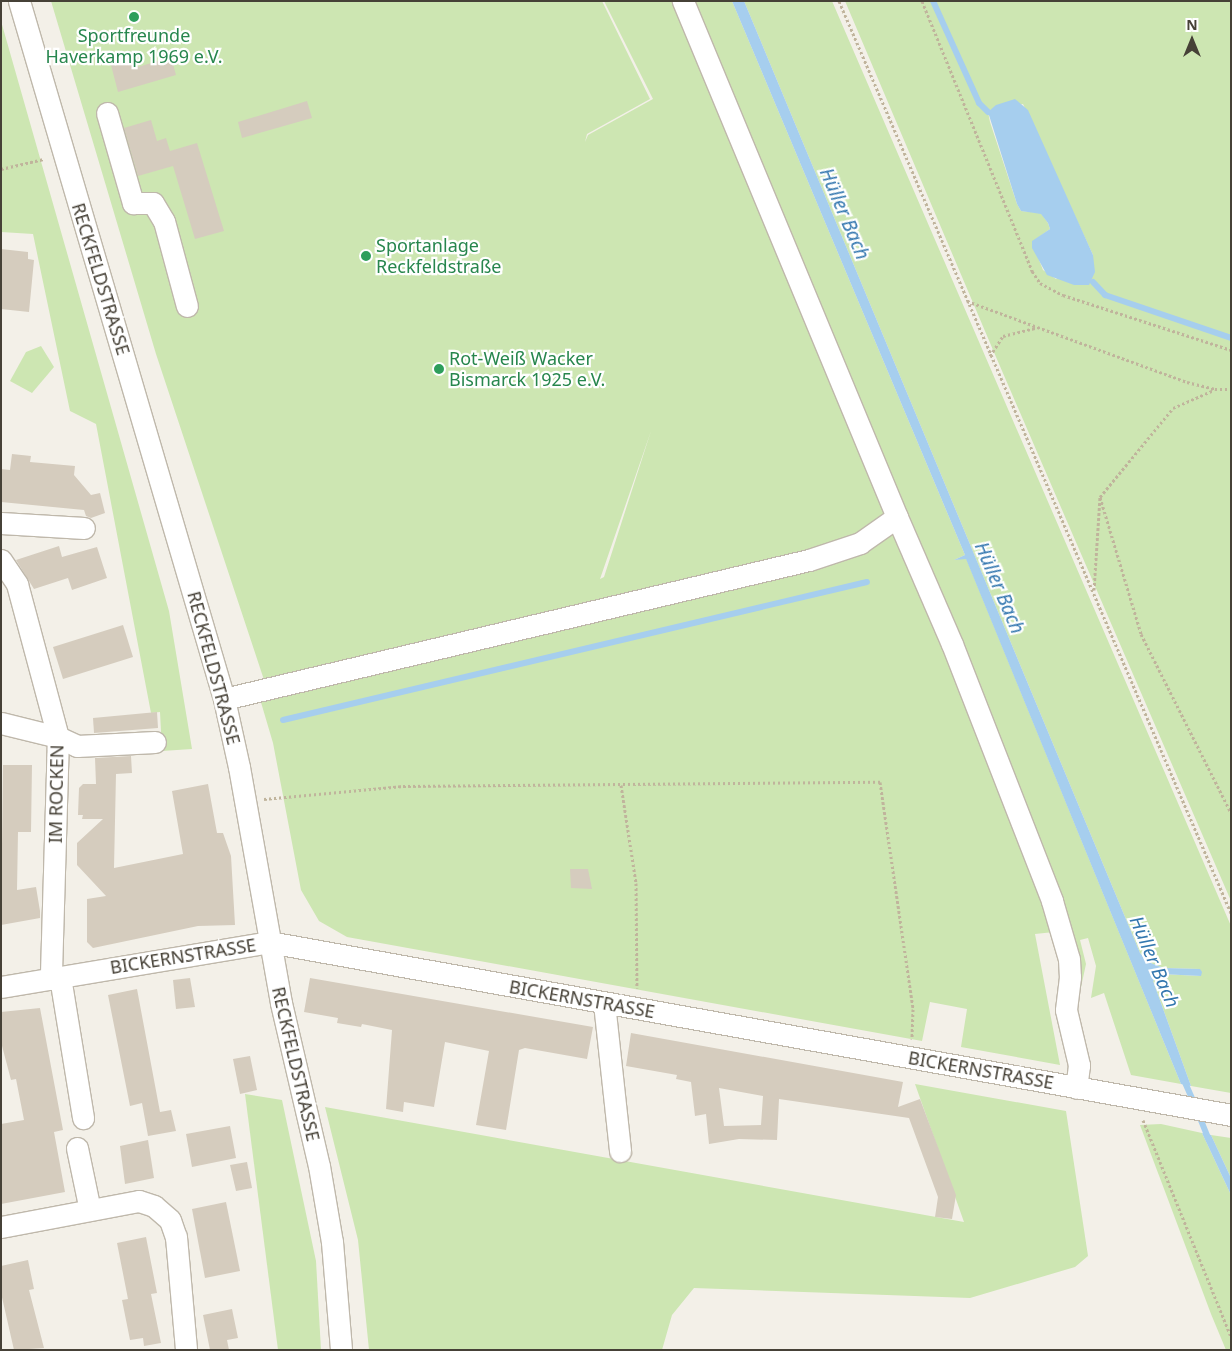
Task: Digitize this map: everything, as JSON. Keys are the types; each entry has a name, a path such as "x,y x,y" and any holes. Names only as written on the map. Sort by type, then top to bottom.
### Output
{"street":[{"name":"RECKFELDSTRASSE","path":"19,1 224,699 246,801 269,942 319,1166 332,1242 341,1350"},
{"path":"683,1 952,644 1052,901 1069,959 1070,977 1066,1010 1079,1065 1076,1088"},
{"path":"107,113 133,203 153,203 164,221 187,306"},
{"path":"224,699 839,551 860,543 898,517"},
{"path":"1,523 84,528"},
{"name":"IM ROCKEN","path":"1,560 16,584 58,737 56,978 82,1118"},
{"path":"1,723 58,737 78,746 155,742"},
{"name":"BICKERNSTRASSE","path":"1,988 269,942 1221,1114"},
{"path":"604,1003 620,1151"},
{"path":"77,1148 90,1210"},
{"path":"1,1227 139,1201 154,1206 170,1220 176,1237 186,1350"}],"path":[{"path":"839,1 966,301 1231,913"},
{"path":"922,1 1032,271 1040,283 1063,295 1231,350"},
{"path":"1,169 63,155"},
{"path":"966,301 1215,389 1231,389"},
{"path":"990,356 997,343 1008,333 1039,328"},
{"path":"1093,593 1100,497 1173,408 1215,389"},
{"path":"1100,497 1141,634 1231,813"},
{"path":"246,801 403,786 880,782 913,1009 912,1057"},
{"path":"621,785 636,883 639,971 634,1008"},
{"path":"1148,1101 1231,1337"}],"green space":[{"path":"51,1 602,1 650,99 587,134 585,142 588,135 653,99 604,1 732,1 965,555 954,560 966,558 1181,1084 1131,1075 1104,993 1091,998 1096,966 1088,938 1080,940 1086,964 1078,1001 1076,980 1054,932 1035,934 1060,1065 961,1047 967,1009 930,1002 922,1041 347,937 319,921 301,890 273,743 260,699 269,695 156,354","holes":["651,431 604,577 600,579"]},
{"path":"744,1 832,1 1231,926 1231,1093 1191,1086 1153,981 1161,974 1200,976 1200,969 1164,968 1148,962 1140,953"},
{"path":"845,1 1231,1 1231,901 996,357","holes":["1023,104 1093,255 1056,279 1043,270 1032,242 1050,229 1048,223 1041,213 1021,211 1017,204 988,112"]},
{"path":"1,21 169,611 192,749 162,751 160,712 151,713 96,424 70,411 33,234 1,232"},
{"path":"41,346 54,367 32,393 10,381 26,352"},
{"path":"915,1084 1066,1111 1088,1256 1075,1267 970,1298 694,1288 672,1315 662,1350 369,1350 358,1240 325,1107 964,1222"},
{"path":"245,1094 282,1100 316,1261 321,1350 278,1350"},
{"path":"1161,1124 1202,1133 1231,1195 1231,1350 1226,1350 1211,1314 1140,1125"},
{"path":"1211,1135 1231,1138 1231,1178"}],"water":[{"path":"732,1 744,1 1140,953 1148,962 1164,968 1200,969 1202,972 1201,976 1161,974 1153,981 1191,1086 1181,1084 966,559 954,560 965,555"},
{"path":"1015,99 1028,110 1093,255 1095,272 1089,285 1074,285 1047,275 1032,248 1032,241 1050,229 1041,214 1021,211 1017,204 988,112 996,105"},
{"path":"1202,1133 1211,1135 1231,1178 1231,1195"}],"building":[{"path":"134,53 138,67 171,57 176,75 118,92 111,65 117,63 116,59"},
{"path":"307,101 312,118 242,138 238,122"},
{"path":"151,120 157,141 166,138 170,151 197,143 224,231 195,239 173,166 138,176 124,128"},
{"path":"1,249 28,252 28,259 34,260 29,312 1,309"},
{"path":"12,454 31,456 30,462 75,466 74,475 91,495 100,493 105,513 91,518 86,516 84,510 1,502 1,469 10,470"},
{"path":"59,546 62,557 97,547 107,578 72,590 68,578 34,589 16,560"},
{"path":"123,625 133,657 63,679 53,647"},
{"path":"157,712 158,728 94,733 93,718"},
{"path":"131,756 132,773 116,774 114,868 183,854 172,791 208,784 217,833 223,833 231,856 235,925 198,926 93,948 87,942 87,899 106,896 77,865 77,843 103,819 82,819 83,815 78,815 79,788 83,784 96,784 95,758"},
{"path":"3,765 32,765 31,832 18,832 17,890 36,887 40,918 1,925"},
{"path":"570,869 588,869 592,889 571,888"},
{"path":"190,978 195,1007 176,1009 173,980"},
{"path":"310,978 593,1027 587,1059 525,1048 519,1050 506,1130 476,1125 489,1051 445,1042 434,1107 404,1102 403,1112 386,1109 392,1030 362,1024 361,1027 337,1023 338,1018 304,1012"},
{"path":"137,989 160,1112 171,1110 176,1131 148,1136 142,1103 130,1106 108,995"},
{"path":"40,1008 63,1130 54,1132 65,1192 1,1204 1,1124 24,1120 16,1079 11,1080 1,1042 1,1012"},
{"path":"631,1033 903,1082 898,1107 920,1099 956,1195 952,1219 935,1217 938,1197 909,1118 779,1099 777,1140 739,1139 709,1144 706,1114 695,1116 691,1082 676,1079 677,1075 626,1066","holes":["719,1088 763,1096 761,1125 724,1126"]},
{"path":"250,1056 257,1090 240,1094 233,1059"},
{"path":"230,1126 236,1158 192,1167 186,1134"},
{"path":"148,1140 154,1178 125,1184 120,1146"},
{"path":"247,1162 252,1188 236,1191 230,1165"},
{"path":"226,1202 240,1271 205,1278 192,1209"},
{"path":"146,1237 157,1293 151,1294 161,1343 144,1346 143,1338 130,1340 122,1300 128,1299 117,1243"},
{"path":"28,1260 34,1289 29,1290 44,1348 14,1350 1,1293 1,1266"},
{"path":"232,1309 238,1338 227,1340 229,1350 210,1350 203,1315"}],"waterway":[{"path":"933,1 979,103 988,112"},
{"path":"1093,282 1105,295 1231,338"},
{"path":"283,720 867,582"},
{"name":"Hüller Bach","path":"1183,1078 1194,1103"},
{"name":"Hüller Bach","path":"1198,1113 1209,1140"}],"place":[{"name":"Sportfreunde Haverkamp 1969 e.V.","path":"134,17"},
{"name":"Sportanlage Reckfeldstraße","path":"366,256"},
{"name":"Rot-Weiß Wacker Bismarck 1925 e.V.","path":"439,369"}]}
